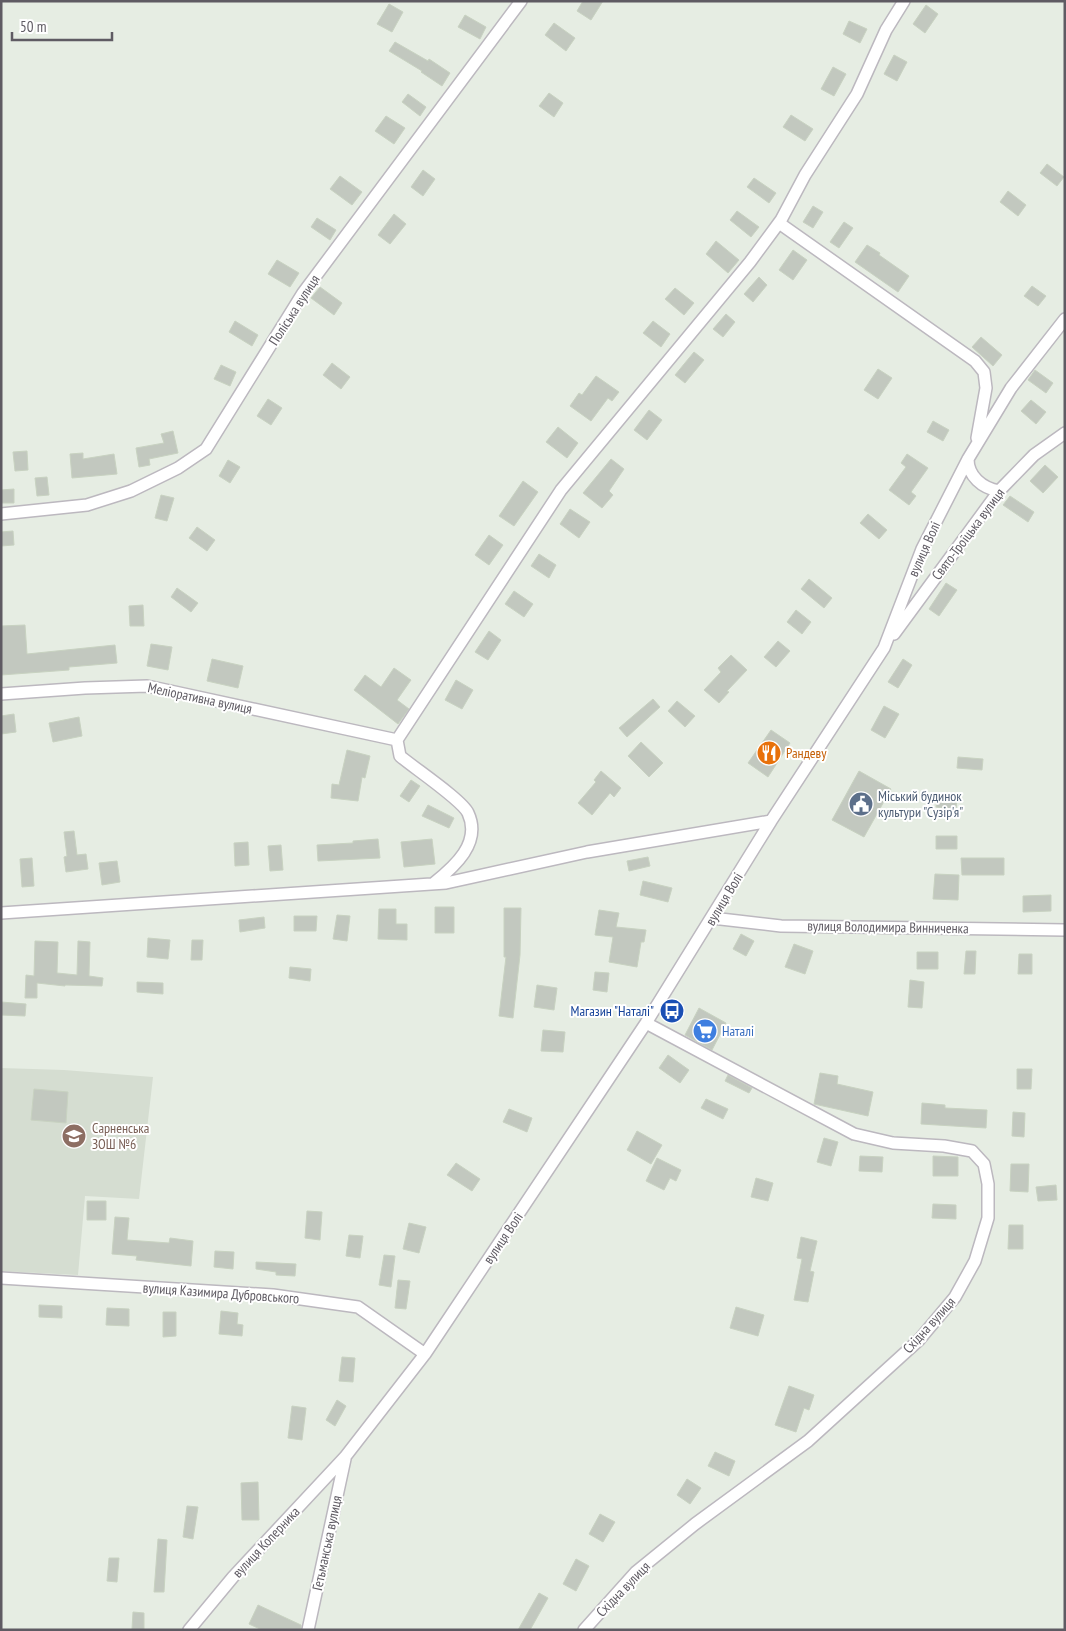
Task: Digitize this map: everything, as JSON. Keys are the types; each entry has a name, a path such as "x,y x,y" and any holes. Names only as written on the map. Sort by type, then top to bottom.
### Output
{"street":[{"name":"Поліська вулиця","path":"1,514 87,505 131,492 178,468 206,449 303,293 521,1"},
{"path":"434,884 452,869 464,855 470,842 472,829 468,813 458,801 400,756 397,740 561,490 750,262 779,222 805,175 857,94 886,30 904,1"},
{"path":"779,222 975,361 984,372 986,388 976,445"},
{"name":"вулиця Волі","path":"345,1457 425,1354 646,1023 771,821 884,648 922,549 968,459 1011,388 1065,319"},
{"name":"Свято-Троїцька вулиця","path":"884,648 998,490 1034,455 1065,433"},
{"path":"968,459 968,469 981,485 989,489 998,490"},
{"name":"Меліоративна вулиця","path":"1,694 147,686 397,740"},
{"path":"1,913 434,884 587,852 771,821"},
{"name":"вулиця Володимира Винниченка","path":"712,918 781,926 1065,930"},
{"name":"Східна вулиця","path":"584,1630 636,1572 696,1524 808,1441 918,1340 955,1297 975,1261 988,1218 988,1184 984,1164 972,1151 944,1146 893,1143 854,1134 646,1023"},
{"name":"вулиця Казимира Дубровського","path":"1,1278 272,1295 358,1307 425,1354"},
{"name":"вулиця Коперника","path":"189,1630 233,1576 345,1457"},
{"name":"Гетьманська вулиця","path":"308,1630 345,1457"}],"shaded area":[{"name":"Сарненська ЗОШ №6","path":"1,1068 64,1070 153,1077 139,1199 85,1196 78,1275 1,1271"}],"building":[{"path":"583,1 603,1 591,20 577,11"},
{"path":"389,4 403,12 392,32 377,24"},
{"path":"926,5 938,14 925,33 913,24"},
{"path":"465,15 486,27 480,39 458,27"},
{"path":"849,21 867,29 860,43 843,34"},
{"path":"554,23 575,38 566,51 545,35"},
{"path":"395,42 428,61 429,59 450,73 442,86 389,51"},
{"path":"894,55 907,62 897,81 884,74"},
{"path":"833,67 846,74 834,96 821,89"},
{"path":"549,93 563,103 554,117 539,106"},
{"path":"408,94 426,107 420,116 402,102"},
{"path":"791,115 813,129 805,141 783,127"},
{"path":"386,116 405,128 394,144 375,131"},
{"path":"1047,164 1064,177 1057,186 1040,173"},
{"path":"423,170 435,179 423,196 411,187"},
{"path":"340,176 362,192 352,205 330,189"},
{"path":"754,178 776,193 769,203 747,187"},
{"path":"1008,191 1026,205 1018,216 1000,202"},
{"path":"813,206 823,212 813,228 803,222"},
{"path":"737,211 759,227 751,237 730,220"},
{"path":"394,214 406,224 390,244 378,235"},
{"path":"317,218 336,230 330,240 311,227"},
{"path":"844,222 853,228 839,248 830,242"},
{"path":"716,241 739,260 728,273 706,254"},
{"path":"867,245 909,276 898,292 855,262"},
{"path":"793,250 807,260 793,280 779,270"},
{"path":"277,260 299,273 290,287 268,274"},
{"path":"759,277 767,285 753,302 744,294"},
{"path":"1032,286 1046,296 1038,306 1024,296"},
{"path":"320,287 342,303 334,315 311,298"},
{"path":"675,288 694,303 684,315 665,299"},
{"path":"726,314 735,322 723,337 713,329"},
{"path":"235,321 258,335 252,346 229,332"},
{"path":"653,321 670,334 661,347 643,333"},
{"path":"981,337 1002,355 993,366 972,347"},
{"path":"694,352 704,360 685,383 675,375"},
{"path":"332,363 350,377 341,389 323,375"},
{"path":"221,365 236,372 230,386 214,379"},
{"path":"878,369 892,378 878,399 864,390"},
{"path":"1035,370 1053,383 1046,393 1028,380"},
{"path":"596,376 619,392 612,401 608,398 591,421 570,406 579,393 582,395"},
{"path":"268,399 282,408 271,425 257,416"},
{"path":"1031,400 1046,412 1036,424 1021,411"},
{"path":"649,410 662,420 647,440 634,430"},
{"path":"933,421 949,430 943,441 927,432"},
{"path":"558,427 578,443 567,458 546,442"},
{"path":"173,431 178,453 149,459 150,465 139,467 136,448 164,443 161,434"},
{"path":"27,451 28,470 15,471 13,452"},
{"path":"83,453 83,459 114,454 117,474 72,478 70,454"},
{"path":"907,454 928,468 911,492 916,496 909,505 889,490 906,467 901,463"},
{"path":"611,459 624,469 609,491 613,495 602,508 583,493"},
{"path":"228,460 240,467 230,483 219,476"},
{"path":"1045,465 1058,477 1043,493 1030,481"},
{"path":"47,477 49,495 37,496 35,478"},
{"path":"523,481 538,492 514,526 499,516"},
{"path":"14,489 14,503 1,503 1,490"},
{"path":"161,495 174,498 167,521 155,518"},
{"path":"1010,496 1034,512 1028,522 1003,505"},
{"path":"570,509 590,522 579,538 560,524"},
{"path":"868,514 887,530 879,539 860,523"},
{"path":"197,527 215,540 207,551 189,538"},
{"path":"13,531 14,545 1,546 1,532"},
{"path":"489,535 503,545 489,565 475,555"},
{"path":"539,554 556,565 549,578 531,566"},
{"path":"809,579 832,598 824,608 801,589"},
{"path":"946,583 957,590 939,616 929,609"},
{"path":"177,588 198,603 191,612 171,597"},
{"path":"514,591 533,604 524,617 505,604"},
{"path":"143,605 144,626 130,626 129,606"},
{"path":"796,610 811,622 802,634 787,622"},
{"path":"25,625 27,654 115,645 117,663 69,667 69,670 1,675 1,626"},
{"path":"489,631 501,640 488,660 475,652"},
{"path":"778,641 790,651 776,667 764,657"},
{"path":"151,644 172,647 168,670 147,666"},
{"path":"731,655 747,670 727,691 729,692 719,703 704,690 721,672 718,668"},
{"path":"212,659 243,666 238,688 207,681"},
{"path":"903,659 912,665 898,688 888,682"},
{"path":"394,668 411,680 397,700 409,709 398,724 354,690 365,675 381,687"},
{"path":"456,680 473,690 462,709 445,700"},
{"path":"653,699 660,707 627,737 619,728"},
{"path":"677,701 695,716 685,727 668,711"},
{"path":"884,706 899,714 885,738 871,730"},
{"path":"14,714 16,732 1,734 1,716"},
{"path":"79,717 82,736 53,742 49,723"},
{"name":"Рандеву","path":"771,730 790,743 768,777 748,763"},
{"path":"641,742 663,763 649,777 628,756"},
{"path":"347,750 370,756 365,778 362,777 358,801 331,798 332,784 339,785"},
{"path":"958,757 983,759 982,770 957,768"},
{"path":"601,771 621,788 614,797 610,793 592,815 578,803 596,782 594,780"},
{"name":"Міський будинок культури \"Сузір'я\"","path":"859,771 891,789 864,837 832,820"},
{"path":"411,780 420,786 409,802 400,796"},
{"path":"937,797 957,799 956,810 936,807"},
{"path":"428,805 454,818 449,828 422,816"},
{"path":"74,831 77,855 86,854 88,869 66,872 64,857 67,856 64,832"},
{"path":"936,836 957,836 957,849 936,849"},
{"path":"378,839 380,858 318,861 317,845 353,843 353,841"},
{"path":"432,839 435,864 404,867 401,842"},
{"path":"248,842 249,865 235,866 234,843"},
{"path":"281,845 283,870 270,871 268,846"},
{"path":"648,857 650,866 629,871 627,861"},
{"path":"32,858 34,886 22,887 20,859"},
{"path":"961,858 1004,858 1004,875 962,875"},
{"path":"117,861 120,882 102,885 99,863"},
{"path":"935,874 959,875 958,900 933,899"},
{"path":"643,881 672,888 668,902 640,895"},
{"path":"1051,895 1051,911 1023,912 1023,896"},
{"path":"435,907 454,907 454,933 435,933"},
{"path":"504,908 521,908 520,955 513,1018 499,1016 506,957 504,957"},
{"path":"379,909 396,909 396,924 407,924 407,940 378,939"},
{"path":"599,910 619,913 616,927 646,930 644,942 641,942 637,967 609,962 613,937 595,935"},
{"path":"337,915 350,916 347,941 333,939"},
{"path":"294,916 317,916 316,931 294,931"},
{"path":"264,917 265,928 240,932 239,920"},
{"path":"741,934 754,941 746,956 733,949"},
{"path":"148,938 170,940 168,959 147,957"},
{"path":"192,940 203,940 202,960 191,960"},
{"path":"35,941 58,942 57,973 77,975 78,941 90,942 89,976 103,978 102,986 65,986 37,983 37,998 25,998 26,975 34,976"},
{"path":"794,944 813,951 805,974 785,967"},
{"path":"966,951 976,951 975,974 964,974"},
{"path":"917,952 938,952 938,969 917,969"},
{"path":"1019,954 1032,954 1032,974 1018,974"},
{"path":"290,967 311,969 310,981 289,978"},
{"path":"595,972 609,973 607,992 593,990"},
{"path":"910,980 924,982 922,1008 908,1007"},
{"path":"137,982 163,983 163,994 137,992"},
{"path":"537,985 557,988 554,1010 534,1007"},
{"path":"1,1002 26,1004 25,1016 1,1015"},
{"name":"Наталі","path":"699,1008 726,1023 712,1050 685,1035"},
{"path":"543,1030 565,1032 563,1052 541,1051"},
{"path":"668,1055 689,1070 680,1083 659,1068"},
{"path":"1017,1069 1032,1069 1031,1089 1017,1089"},
{"path":"820,1073 838,1076 837,1084 873,1092 868,1116 814,1104"},
{"path":"728,1075 752,1088 749,1093 725,1081"},
{"path":"34,1089 68,1092 66,1123 31,1120"},
{"path":"706,1099 728,1109 723,1119 701,1108"},
{"path":"922,1103 945,1105 945,1108 987,1110 986,1128 921,1124"},
{"path":"509,1109 532,1118 527,1132 503,1122"},
{"path":"1013,1112 1025,1113 1024,1137 1012,1136"},
{"path":"637,1131 662,1145 651,1164 627,1150"},
{"path":"824,1138 838,1142 831,1166 817,1162"},
{"path":"860,1156 883,1157 882,1172 859,1171"},
{"path":"933,1156 958,1157 958,1176 933,1176"},
{"path":"657,1158 681,1170 676,1181 670,1178 664,1190 646,1181"},
{"path":"456,1163 480,1179 472,1191 447,1175"},
{"path":"1011,1164 1029,1164 1028,1192 1010,1191"},
{"path":"756,1178 773,1183 768,1201 751,1197"},
{"path":"1056,1185 1057,1200 1038,1201 1036,1187"},
{"path":"87,1201 106,1201 106,1220 87,1220"},
{"path":"933,1204 956,1205 956,1219 932,1218"},
{"path":"307,1211 322,1212 320,1240 305,1238"},
{"path":"115,1217 129,1218 127,1240 169,1243 170,1238 193,1241 191,1266 136,1260 137,1256 112,1254"},
{"path":"409,1223 426,1227 419,1253 403,1249"},
{"path":"1009,1225 1023,1225 1023,1249 1008,1249"},
{"path":"349,1235 363,1236 360,1258 346,1256"},
{"path":"801,1237 817,1241 810,1271 814,1272 808,1302 794,1300 802,1259 797,1258"},
{"path":"215,1251 234,1252 233,1269 214,1267"},
{"path":"384,1255 395,1256 391,1287 379,1285"},
{"path":"256,1262 296,1264 295,1276 276,1275 276,1272 256,1269"},
{"path":"398,1280 410,1281 406,1309 395,1308"},
{"path":"39,1305 62,1306 62,1318 39,1317"},
{"path":"736,1307 764,1315 758,1336 730,1328"},
{"path":"107,1308 129,1309 129,1326 106,1325"},
{"path":"221,1311 238,1313 237,1324 243,1325 242,1336 219,1334"},
{"path":"163,1312 176,1312 176,1336 163,1337"},
{"path":"342,1357 355,1358 353,1382 339,1381"},
{"path":"789,1386 814,1395 809,1410 804,1408 796,1432 775,1425"},
{"path":"337,1400 346,1406 335,1426 326,1420"},
{"path":"292,1406 306,1408 302,1440 288,1438"},
{"path":"715,1452 735,1461 729,1476 708,1466"},
{"path":"687,1479 701,1488 690,1504 677,1495"},
{"path":"258,1482 259,1520 242,1520 241,1483"},
{"path":"187,1506 198,1507 193,1539 183,1537"},
{"path":"600,1514 615,1522 603,1542 589,1534"},
{"path":"158,1539 167,1540 164,1592 154,1592"},
{"path":"109,1558 119,1558 117,1582 107,1581"},
{"path":"576,1559 589,1566 576,1591 563,1584"},
{"path":"539,1593 548,1598 530,1630 518,1630"},
{"path":"258,1605 301,1625 301,1630 262,1630 249,1624"},
{"path":"133,1612 144,1613 144,1630 132,1629"}],"place":[{"name":"Рандеву","path":"769,753"},
{"name":"Міський будинок культури \"Сузір'я\"","path":"861,804"},
{"name":"Магазин \"Наталі\"","path":"672,1011"},
{"name":"Наталі","path":"705,1031"},
{"name":"Сарненська ЗОШ №6","path":"74,1136"}]}
